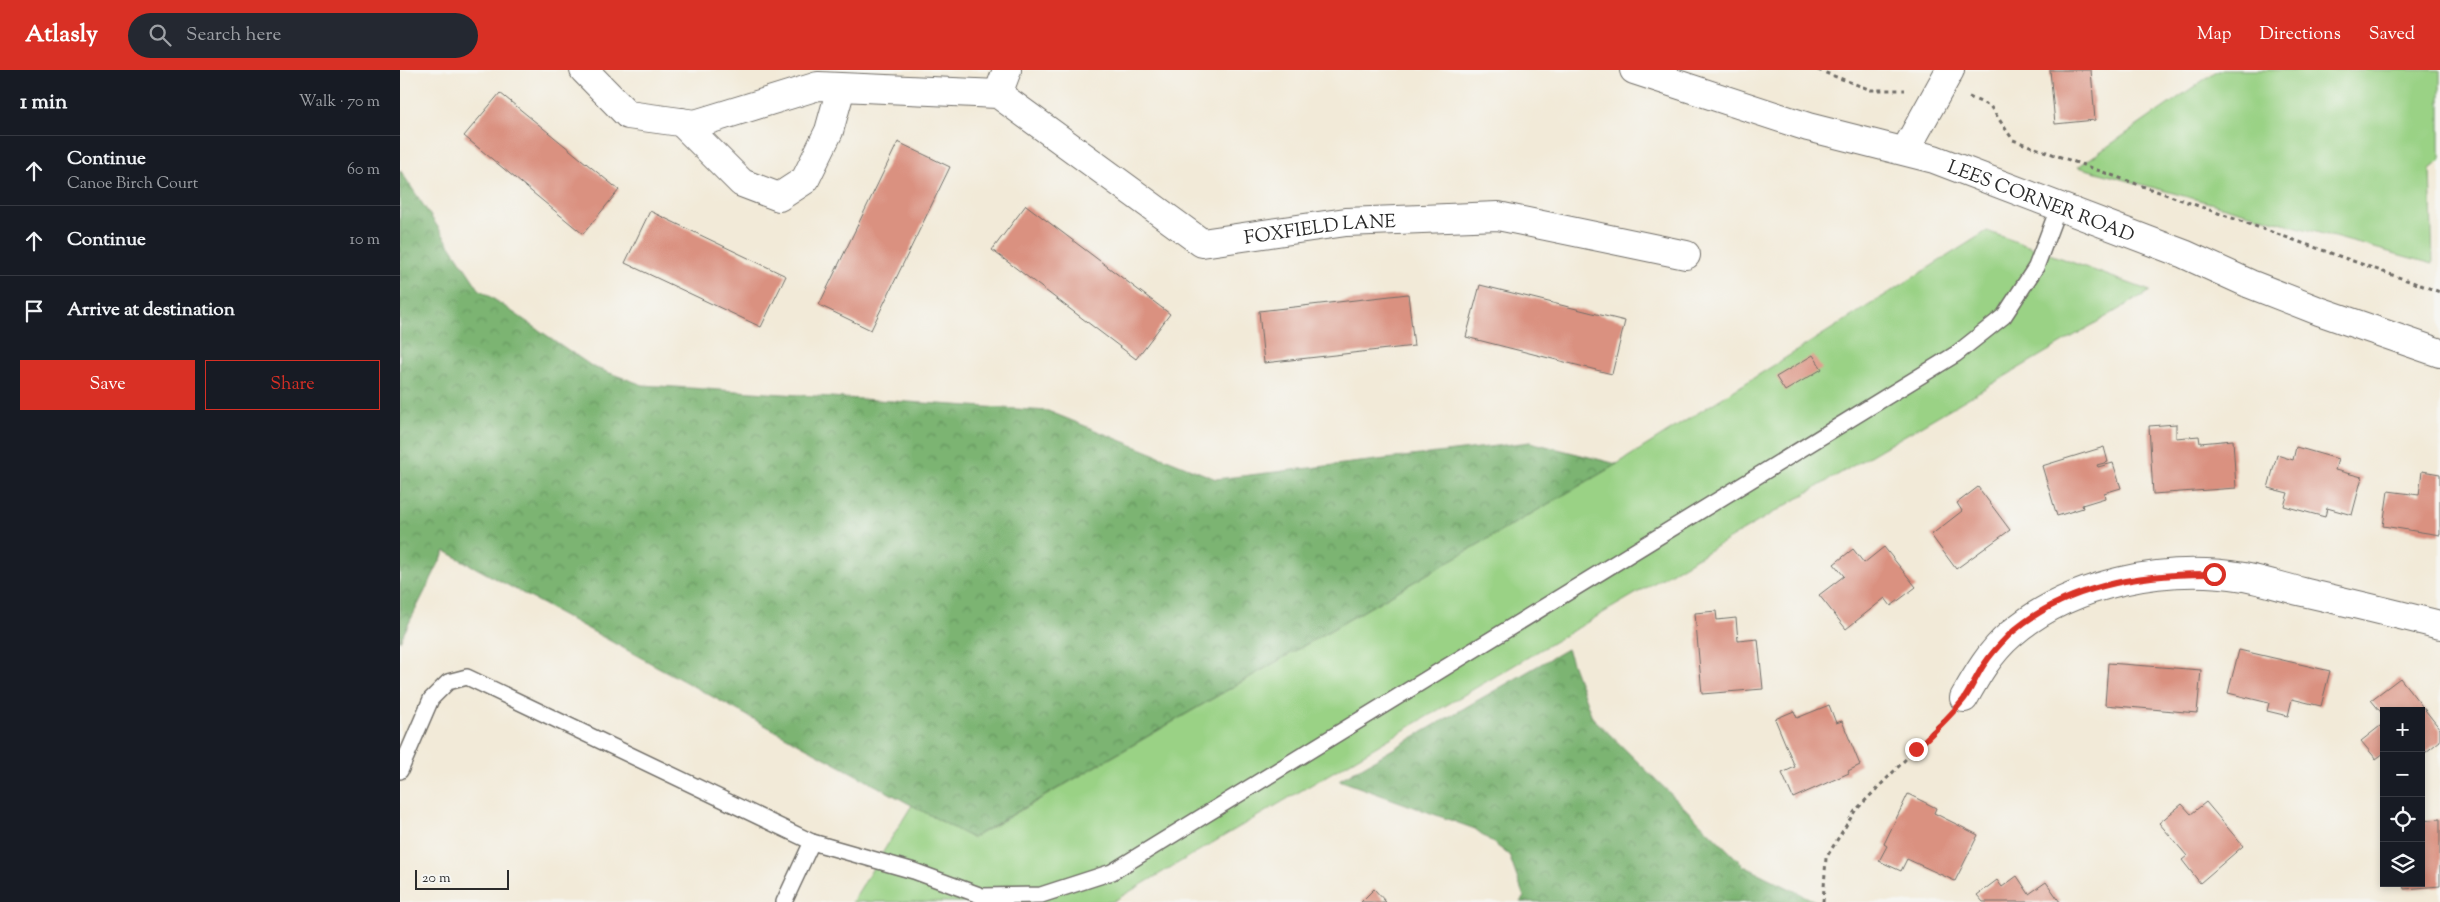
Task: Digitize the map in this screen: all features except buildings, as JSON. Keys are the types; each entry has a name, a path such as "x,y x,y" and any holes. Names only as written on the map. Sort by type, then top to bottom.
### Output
{"street":[{"name":"FOXFIELD LANE","path":"584,70 628,115 695,124 818,86 841,88 1002,82 1202,243 1346,222 1498,216 1686,255"},
{"name":"LEES CORNER ROAD","path":"1634,70 1808,127 1934,158 2184,254 2250,284 2319,311 2440,352"},
{"path":"1905,151 1946,78"},
{"path":"681,122 742,183 779,197 805,180 829,131 841,88"},
{"path":"1964,698 1984,664 2010,635 2039,612 2092,589 2151,576 2183,574 2244,578 2440,625"}],"lane":[{"path":"400,771 431,699 448,682 467,677 812,842 914,871 982,896 1040,896 1112,872 1956,354 2004,316 2036,267 2059,206"},
{"path":"784,902 812,842"}],"path":[{"path":"1818,70 1871,90 1894,91 1946,78 1990,106 2013,140 2440,292"},
{"path":"1823,902 1826,858 1855,812 1964,698"}],"green space":[{"path":"2218,70 2440,70 2440,161 2430,169 2433,264 2078,167"},
{"path":"400,170 479,289 593,367 643,385 1048,411 1216,479 1530,442 1617,464 972,838 445,551 400,641"},
{"path":"1987,231 2150,291 1112,902 852,902 912,805 973,838 1617,464"},
{"path":"1567,649 1592,717 1744,866 1817,902 1520,902 1524,897 1509,855 1475,829 1339,780"}],"route":[{"path":"1916,749 1964,698 1984,664 2010,635 2039,612 2092,589 2151,576 2214,574"}]}
